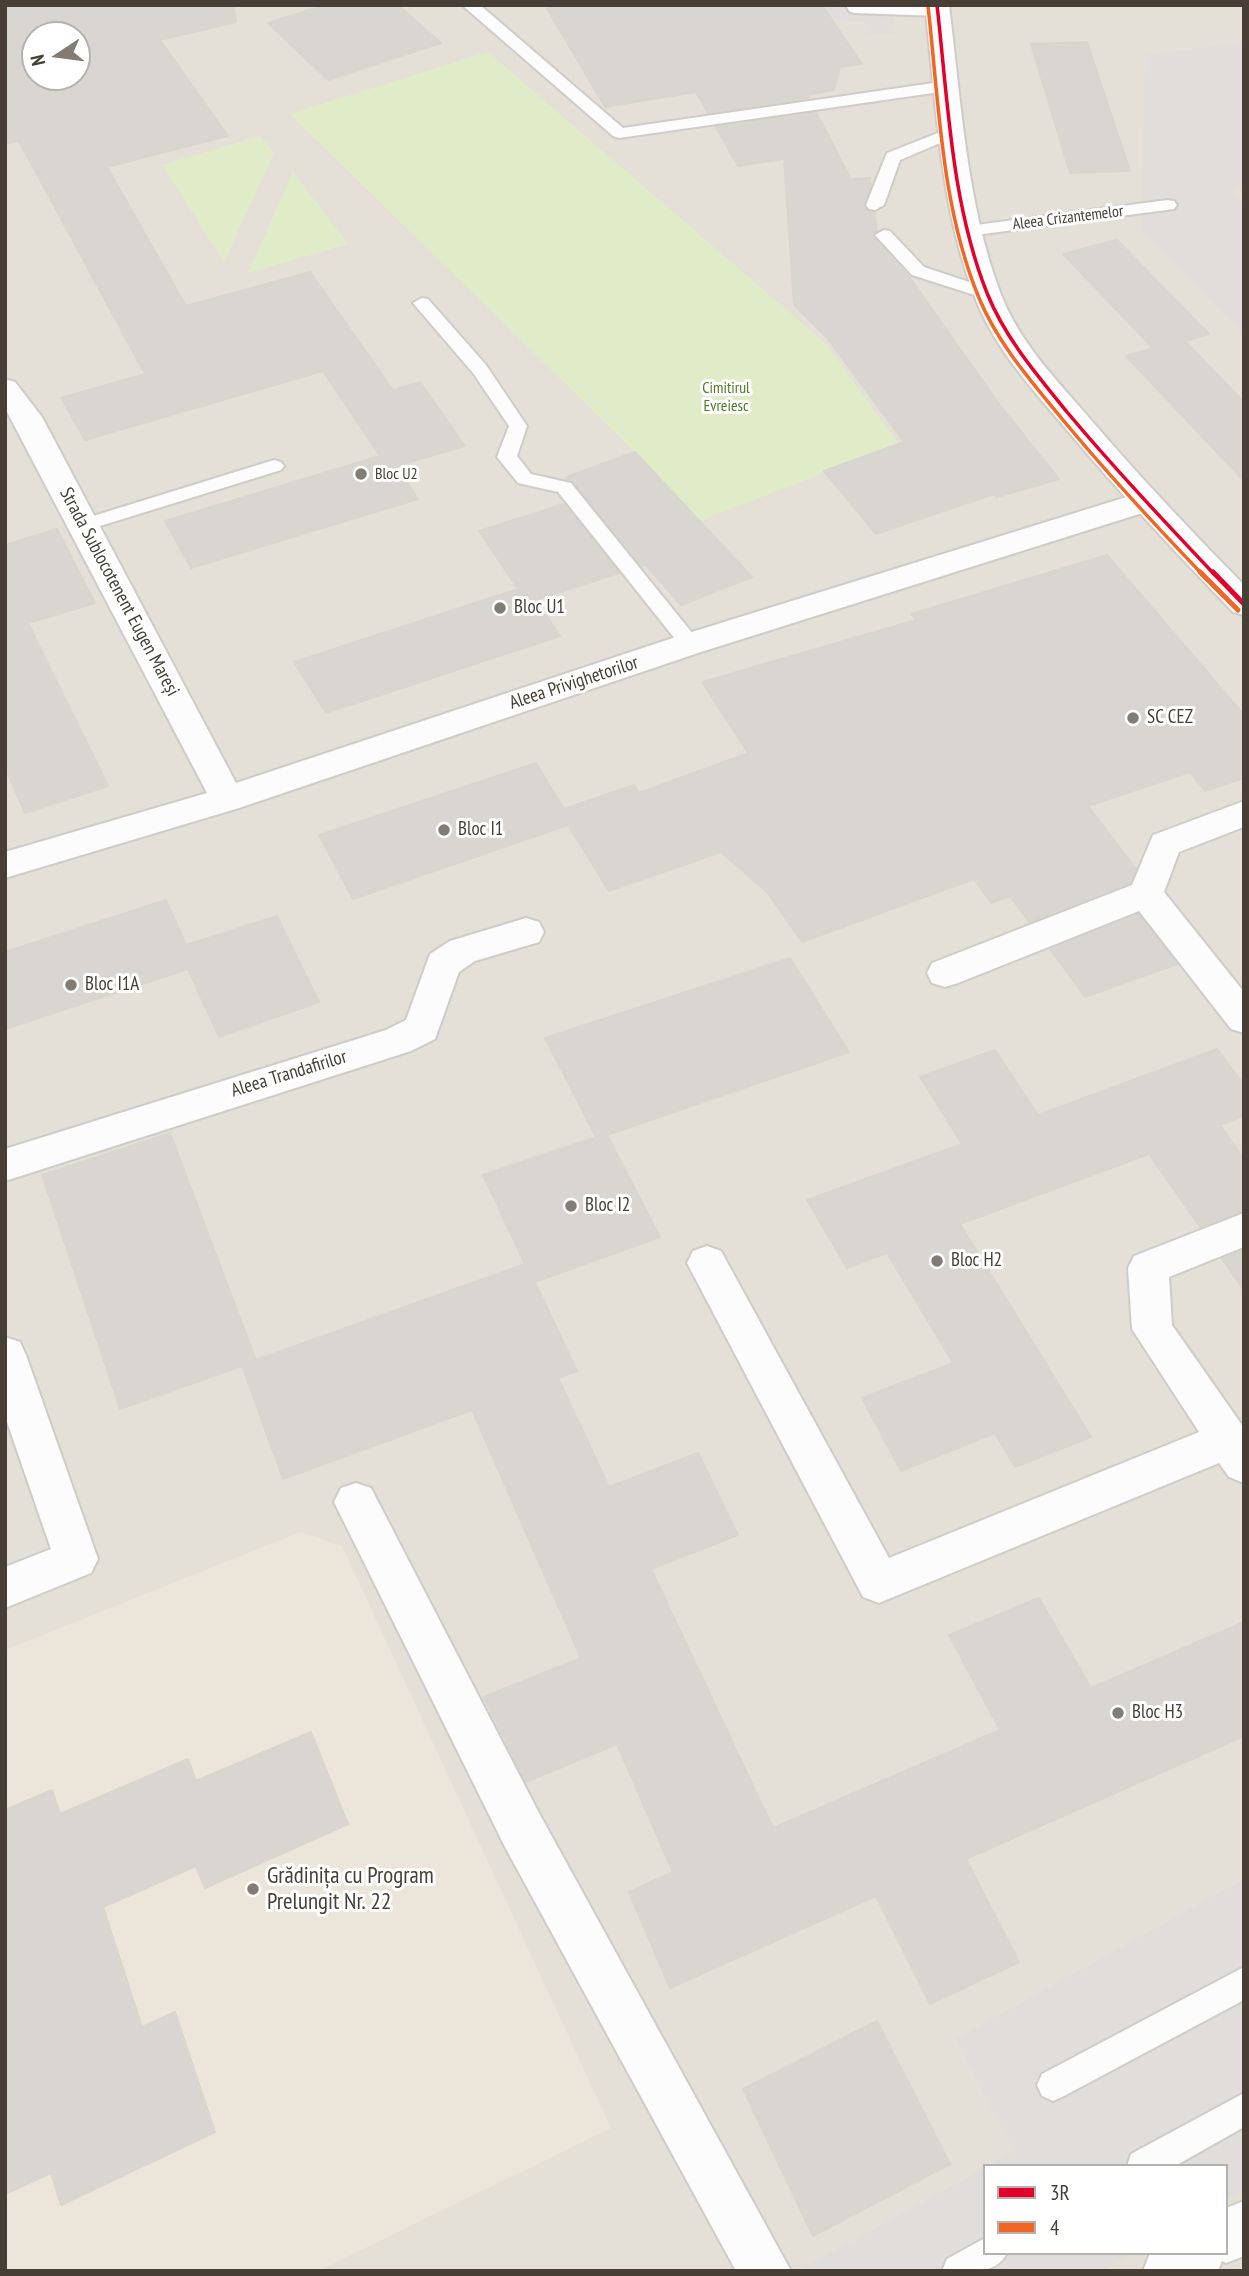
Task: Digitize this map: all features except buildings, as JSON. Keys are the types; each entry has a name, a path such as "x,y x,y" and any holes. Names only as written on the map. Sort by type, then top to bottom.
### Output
{"street":[{"path":"938,8 968,231 987,294 1017,352 1144,502 1244,604"},
{"name":"Strada Sublocotenent Eugen Mareși","path":"5,388 16,420 84,526 227,799"},
{"name":"Aleea Privighetorilor","path":"5,865 227,799 690,644 1144,502"},
{"path":"945,973 1146,894 1166,844 1244,813"},
{"path":"1146,894 1244,1019"},
{"name":"Aleea Trandafirilor","path":"5,1165 398,1041 422,1029 443,964 463,951 526,932"},
{"path":"706,1263 879,1583 1236,1452 1152,1329 1148,1268 1244,1229"},
{"path":"5,1355 76,1559 5,1588"},
{"path":"355,1502 522,1830 765,2271"},
{"path":"1228,2236 1244,2227"},
{"path":"1169,2271 1196,2255"}],"lane":[{"path":"470,5 619,133 947,86"},
{"path":"849,6 938,8"},
{"path":"875,205 892,157 953,132"},
{"name":"Aleea Crizantemelor","path":"968,231 1168,205"},
{"path":"884,235 918,271 987,294"},
{"path":"422,303 480,369 518,426 507,457 526,479 564,487 690,644"},
{"path":"84,526 274,466"},
{"path":"1053,2085 1240,1994"},
{"path":"1147,2164 1244,2109"},
{"path":"959,2271 987,2255"}],"shaded area":[{"path":"5,5 1244,5 1244,2271 5,2271"},
{"path":"814,5 890,5 896,34 868,34 864,22 843,21 819,14"},
{"path":"1244,42 1244,187 1232,188 1244,208 1244,333 1141,229 1145,55"},
{"name":"Grădinița cu Program Prelungit Nr. 22","path":"301,1532 342,1546 611,2128 318,2271 5,2271 5,1650"},
{"path":"1244,1879 1244,2190 1228,2199 1228,2164 991,2164 1014,2151 956,2039"},
{"path":"983,2169 983,2255 1130,2255 1102,2271 797,2271"}],"green space":[{"name":"Cimitirul Evreiesc","path":"488,52 826,344 899,444 699,521 635,452 290,114"},
{"path":"260,136 274,153 224,262 162,165"},
{"path":"293,172 348,244 248,273"}],"transit line":[{"name":"3R","path":"937,5 959,187 975,259 995,311 1025,360 1074,420 1157,514 1244,604"},
{"name":"4","path":"928,6 950,191 967,263 988,316 1019,366 1069,427 1194,566 1238,610"}],"place":[{"name":"Bloc U2","path":"361,474"},
{"name":"Bloc U1","path":"500,608"},
{"name":"SC CEZ","path":"1133,718"},
{"name":"Bloc I1","path":"444,830"},
{"name":"Bloc I1A","path":"71,985"},
{"name":"Bloc I2","path":"571,1206"},
{"name":"Bloc H2","path":"937,1261"},
{"name":"Bloc H3","path":"1118,1713"},
{"name":"Grădinița cu Program Prelungit Nr. 22","path":"253,1889"}]}
